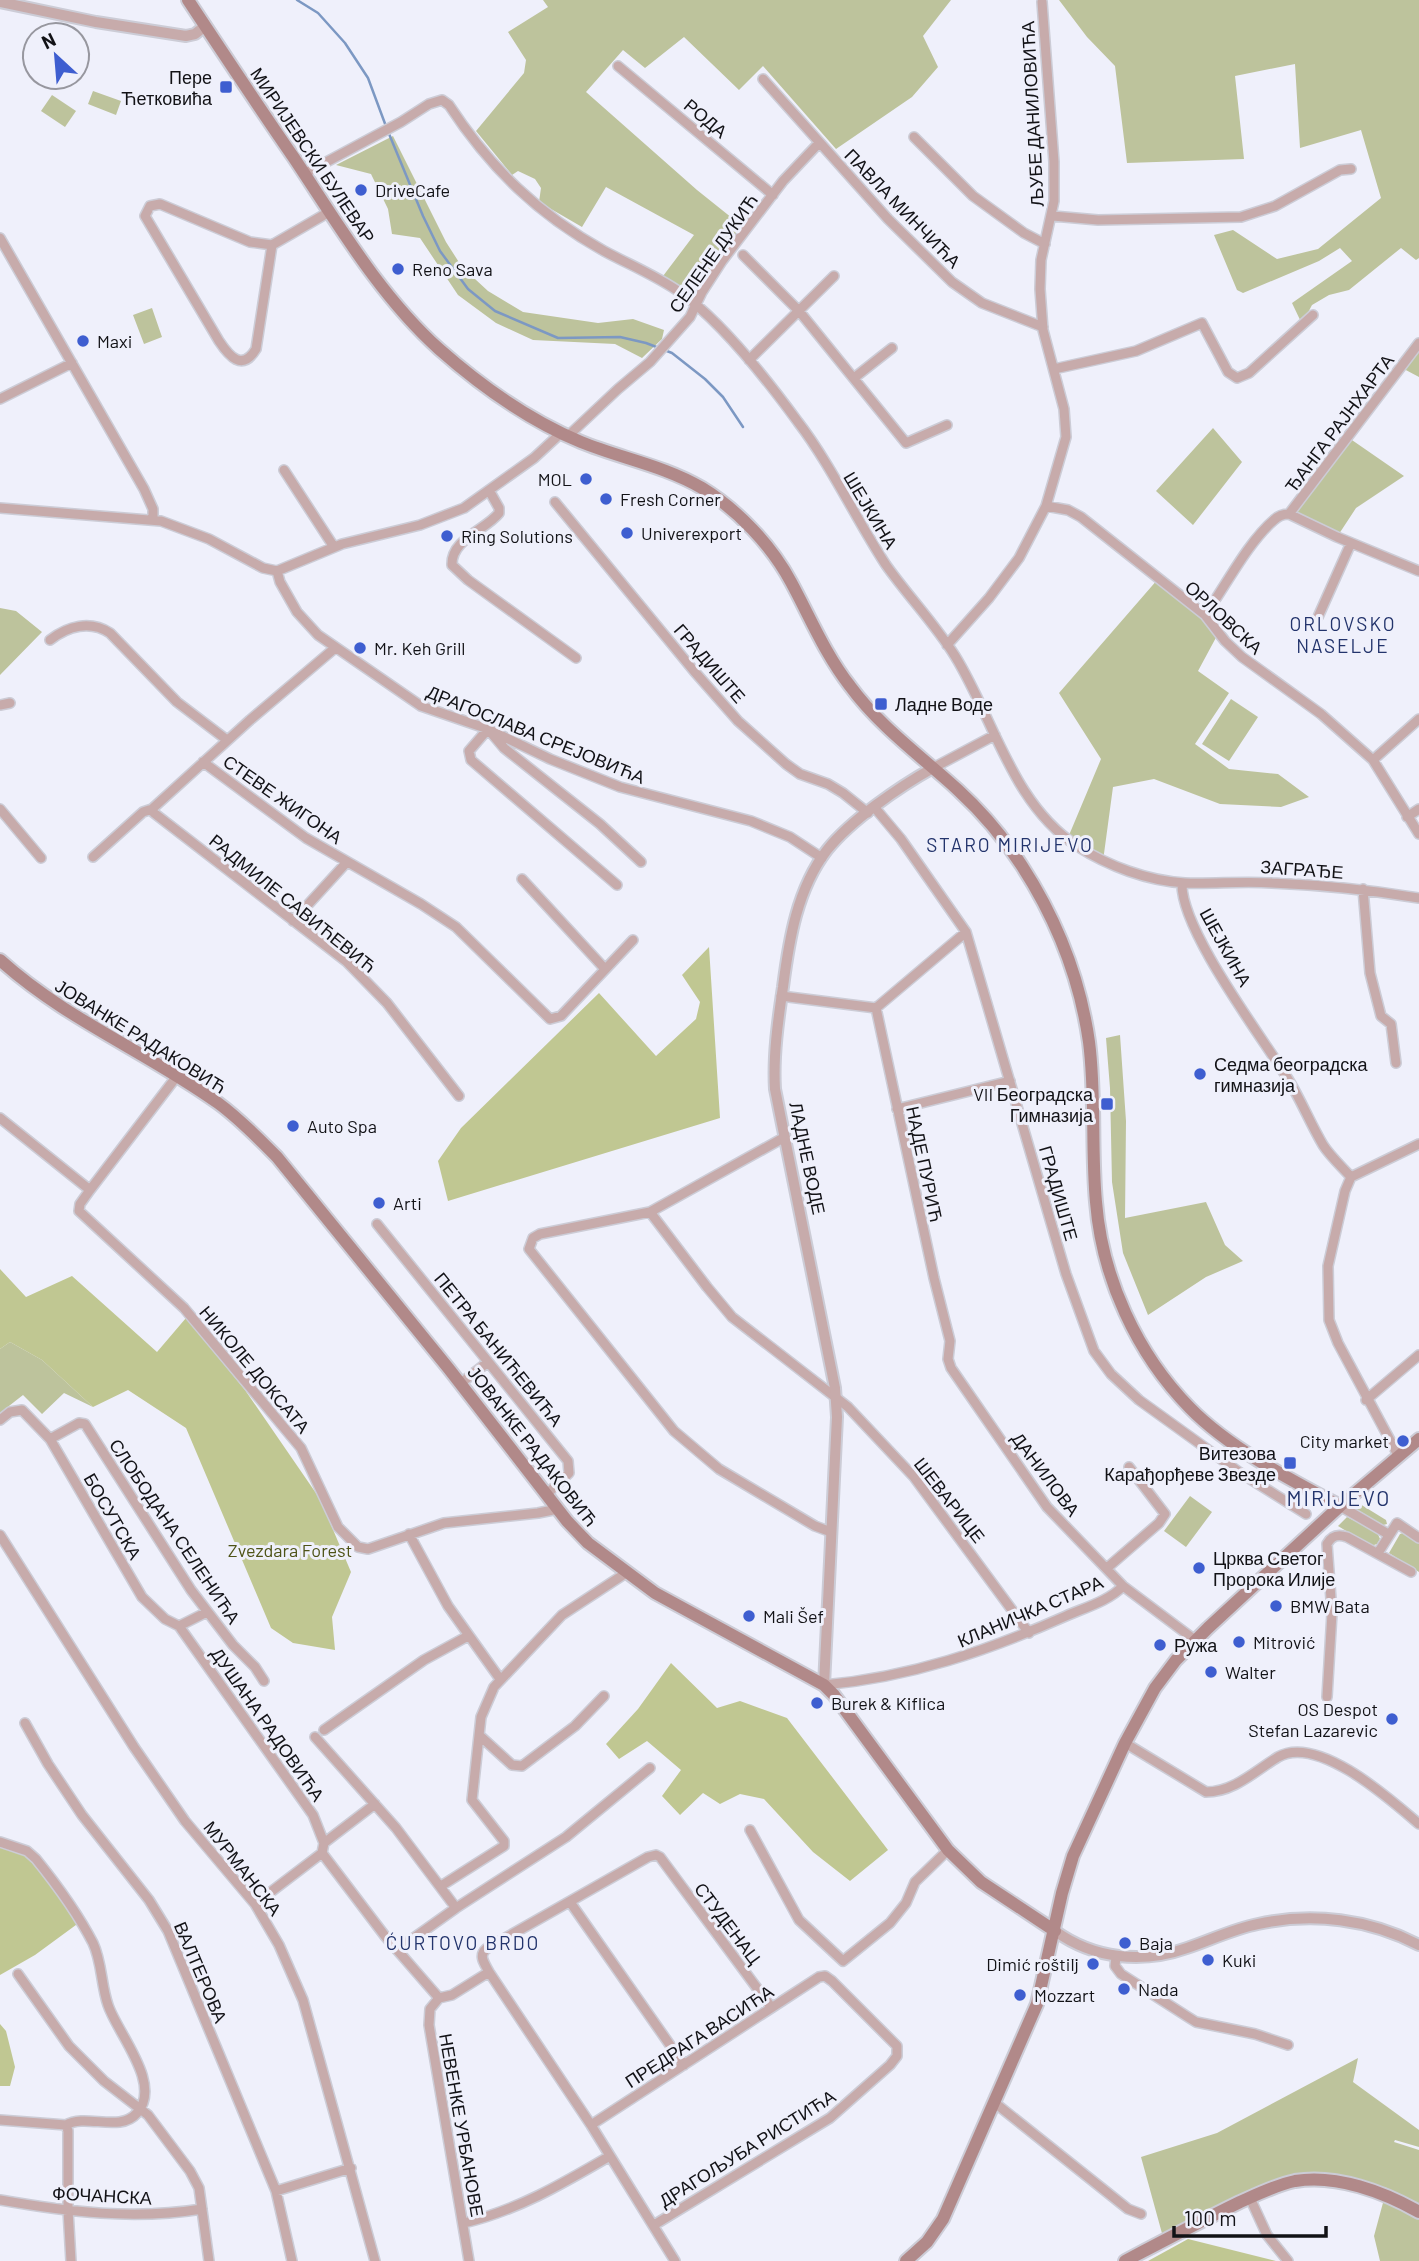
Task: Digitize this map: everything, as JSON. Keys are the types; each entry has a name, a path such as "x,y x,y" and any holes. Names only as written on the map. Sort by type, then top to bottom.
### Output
{"main road":[{"name":"МИРИЈЕВСКИ БУЛЕВАР","path":"188,0 329,212 365,262 427,337 488,389 524,413 565,435 698,486 744,522 768,547 788,577 832,660 853,690 890,730 978,809 1016,856 1039,892 1066,952 1079,991 1089,1041 1095,1186 1101,1238 1115,1287 1143,1347 1171,1387 1205,1422 1250,1454 1340,1506"},
{"name":"ЈОВАНКЕ РАДАКОВИЋ","path":"0,960 75,1017 177,1076 241,1122 277,1157 588,1544 674,1605 824,1685 948,1850 981,1882 1055,1931"},
{"path":"906,2261 927,2242 943,2219 995,2103 1037,2004 1073,1856 1125,1743 1164,1674 1195,1640 1340,1506 1419,1439"},
{"path":"1125,2261 1250,2198 1296,2181 1321,2181 1366,2189 1388,2196 1419,2212"}],"street":[{"path":"0,2 96,22 186,36 195,34 205,26"},
{"name":"ЉУБЕ ДАНИЛОВИЋА","path":"947,645 1018,558 1046,506 1067,428 1043,327 1040,276 1053,216 1054,162 1042,2"},
{"name":"РОДА","path":"618,66 773,195"},
{"name":"ПАВЛА МИНЧИЋА","path":"763,79 904,236 952,282 982,303 1043,327"},
{"name":"ШЕЈКИНА","path":"304,174 393,127 429,104 442,100 499,171 535,206 598,247 679,292 697,306 748,360 807,434 852,512 964,672 1031,800 1048,822 1067,839 1114,866 1182,883 1182,894 1189,916 1211,958 1289,1080 1325,1147 1351,1177"},
{"path":"914,137 973,197 1024,233 1045,244"},
{"name":"СЕЛЕНЕ ДУКИЋ","path":"278,572 334,547 434,521 464,508 490,492 565,435 656,356 690,317 717,270 773,195 819,143"},
{"path":"1053,216 1098,220 1243,217 1282,203 1340,170 1351,169"},
{"path":"272,245 256,349 251,356 237,360 229,356 145,216 150,206 160,204 250,242 272,245 329,212"},
{"path":"0,238 144,489 153,509 153,519"},
{"path":"743,255 799,311 906,443 947,425"},
{"path":"748,360 834,276"},
{"path":"1054,369 1136,351 1202,323 1228,372 1237,378 1248,373 1313,315"},
{"name":"ЂАНГА РАЈНХАРТА","path":"1205,615 1240,562 1272,521 1282,514 1289,514 1419,343"},
{"path":"853,378 891,348"},
{"path":"0,399 72,363"},
{"path":"285,470 334,547"},
{"path":"490,492 499,513 457,548 452,558 454,568 576,658"},
{"name":"ГРАДИШТЕ","path":"555,502 694,671 738,720 786,764 800,774 828,784 872,810 901,839 966,932 1074,1300 1089,1341 1101,1361 1139,1400 1239,1472 1306,1514"},
{"name":"ОРЛОВСКА","path":"1046,506 1068,510 1081,517 1205,615 1225,641 1242,657 1321,714 1373,760 1419,834"},
{"path":"0,508 153,519 189,530 263,568 278,572"},
{"path":"1289,514 1419,571"},
{"path":"1318,617 1351,543"},
{"name":"ДРАГОСЛАВА СРЕЈОВИЋА","path":"278,572 279,582 297,612 312,629 335,648 421,706 488,729 599,780 648,796 735,816 790,836 822,858"},
{"path":"50,640 63,631 86,625 102,627 186,710 227,740"},
{"path":"93,857 143,812 152,809 227,740 335,648"},
{"path":"1373,760 1419,719"},
{"path":"617,886 471,760 469,751 488,729 504,748 600,824 641,862"},
{"name":"ЛАДНЕ ВОДЕ","path":"824,1685 836,1396 775,1080 781,996 788,949 800,901 822,858 839,838 872,810 933,768 995,735"},
{"name":"СТЕВЕ ЖИГОНА","path":"202,762 279,819 456,927 550,1019 561,1016 633,940"},
{"path":"1408,817 1419,808"},
{"path":"0,809 41,858"},
{"name":"РАДМИЛЕ САВИЋЕВИЋ","path":"152,809 365,979 387,1003 459,1096"},
{"name":"СТЕВЕ ЖИГОНА","path":"293,921 347,862"},
{"path":"522,879 605,969"},
{"name":"ЗАГРАЂЕ","path":"1182,883 1231,881 1363,889 1419,898"},
{"path":"1363,889 1370,973 1381,1016 1391,1024 1396,1063"},
{"path":"781,996 876,1008 966,932"},
{"name":"НАДЕ ПУРИЋ","path":"876,1008 934,1278 947,1325"},
{"path":"0,1118 90,1190 177,1076"},
{"path":"897,1109 1010,1081"},
{"path":"785,1137 650,1212 540,1234 530,1243 531,1254 674,1431 719,1469 815,1526 831,1532"},
{"path":"1398,1455 1332,1331 1328,1306 1328,1266 1345,1191 1351,1177 1419,1144"},
{"name":"НИКОЛЕ ДОКСАТА","path":"90,1190 80,1204 79,1211 184,1308 301,1448 332,1518 358,1547 365,1549 444,1523 558,1509"},
{"name":"ШЕВАРИЦЕ","path":"650,1212 732,1317 836,1396 914,1477 1028,1633"},
{"name":"ПЕТРА БАНИЋЕВИЋА","path":"377,1224 568,1461 569,1473 547,1494"},
{"name":"ДАНИЛОВА","path":"947,1325 950,1344 948,1359 953,1372 1041,1500 1123,1586 1195,1640"},
{"path":"1367,1400 1419,1355"},
{"path":"461,1383 488,1362"},
{"name":"БОСУТСКА","path":"0,1420 10,1412 24,1410 50,1439 142,1597 165,1619 179,1626"},
{"name":"СЛОБОДАНА СЕЛЕНИЋА","path":"50,1439 79,1423 88,1428 207,1612 264,1681"},
{"path":"1107,1568 1159,1523 1165,1514 1129,1468"},
{"path":"1340,1506 1388,1534"},
{"path":"1378,1553 1397,1523 1419,1538"},
{"path":"409,1534 436,1586 500,1679"},
{"name":"МУРМАНСКА","path":"0,1535 107,1706 185,1822 255,1903 279,1945 303,2000 351,2168 374,2261"},
{"path":"1327,1697 1332,1613 1327,1544 1336,1535 1347,1537 1410,1572"},
{"path":"440,1886 504,1846 504,1841 472,1800 483,1709 500,1679 562,1615 626,1573"},
{"name":"КЛАНИЧКА СТАРА","path":"824,1685 949,1662 1028,1633 1095,1603 1123,1586"},
{"path":"179,1626 207,1612"},
{"name":"ДУШАНА РАДОВИЋА","path":"179,1626 313,1815 323,1848 397,1951 439,1998"},
{"path":"324,1730 424,1660 468,1636"},
{"path":"479,1735 512,1765 518,1767 529,1762 575,1726 604,1696"},
{"name":"ВАЛТЕРОВА","path":"25,1723 82,1815 149,1900 168,1931 276,2191 292,2261"},
{"path":"315,1737 375,1804 456,1908"},
{"path":"1125,1743 1206,1792 1231,1786 1289,1753 1314,1755 1353,1773 1419,1824"},
{"path":"397,1951 456,1908 566,1837 650,1768"},
{"path":"255,1903 375,1804"},
{"path":"750,1830 799,1920 843,1961 890,1923 906,1903 915,1882 948,1850"},
{"path":"0,1842 27,1852 36,1859 93,1943 107,2004 142,2074 144,2096 141,2108 135,2116 123,2121 75,2122 66,2125 0,2120"},
{"name":"СТУДЕНАЦ","path":"570,1902 648,1857 660,1857 771,2007"},
{"path":"675,2261 591,2125 489,1972 482,1953 570,1902 684,2065"},
{"path":"1055,1931 1081,1947 1116,1956 1161,1955 1186,1949 1249,1926 1294,1918 1361,1922 1400,1935 1419,1945"},
{"path":"1116,1956 1115,1966 1121,1974 1196,2022 1255,2034 1288,2045"},
{"path":"439,1998 452,1995 489,1972"},
{"path":"18,1974 58,2033 78,2056 104,2081 141,2108 190,2171 199,2188 209,2261"},
{"name":"ПРЕДРАГА ВАСИЋА","path":"591,2125 811,1981 825,1976"},
{"name":"ДРАГОЉУБА РИСТИЋА","path":"654,2225 830,2118 869,2086 897,2056 897,2046 825,1976"},
{"name":"НЕВЕНКЕ УРБАНОВЕ","path":"439,1998 430,2009 429,2025 470,2261"},
{"path":"995,2103 1121,2203 1141,2214"},
{"path":"66,2125 71,2261"},
{"path":"464,2224 526,2203 610,2156"},
{"path":"276,2191 351,2168"},
{"path":"1250,2198 1267,2235 1288,2261"},
{"name":"ФОЧАНСКА","path":"0,2200 111,2215 151,2215 202,2208"}],"green space":[{"path":"543,0 951,0 923,36 938,67 912,97 836,149 763,66 739,90 684,37 645,68 623,50 586,92 697,190 747,230 697,306 660,280 694,235 606,187 582,227 539,202 541,188 535,179 518,171 512,175 476,131 524,73 526,60 508,32 548,7"},
{"path":"1059,0 1419,0 1419,258 1416,260 1401,248 1349,290 1329,295 1312,305 1302,324 1292,303 1352,261 1340,248 1319,261 1243,293 1237,290 1214,235 1233,230 1277,259 1318,249 1381,198 1361,130 1300,148 1295,64 1235,76 1244,159 1127,163 1115,66 1087,37"},
{"path":"93,91 121,101 116,115 88,104"},
{"path":"52,95 76,111 65,127 41,111"},
{"path":"393,136 446,242 462,267 488,291 523,312 598,323 633,319 664,330 662,339 642,358 615,344 533,340 496,323 458,295 420,238 392,234 388,209 371,174 336,165"},
{"path":"152,308 162,337 144,344 133,315"},
{"path":"1419,343 1419,377 1402,368"},
{"path":"1213,428 1242,462 1193,525 1156,491"},
{"path":"1349,438 1404,476 1356,508 1337,537 1289,514"},
{"path":"1158,579 1219,632 1198,671 1229,693 1195,744 1229,769 1278,774 1309,797 1281,807 1220,804 1154,779 1113,787 1103,861 1067,840 1101,759 1059,693"},
{"path":"0,608 16,611 42,632 0,675"},
{"path":"1231,699 1258,717 1229,761 1202,744"},
{"path":"709,947 720,1118 448,1201 438,1161 461,1128 599,993 656,1056 696,1019 700,1002 682,975"},
{"path":"1120,1035 1126,1121 1125,1218 1206,1202 1225,1245 1243,1261 1206,1277 1148,1315 1123,1253 1112,1182 1106,1038"},
{"name":"Zvezdara Forest","path":"0,1269 26,1297 72,1276 157,1352 186,1318 245,1390 320,1499 351,1572 332,1617 335,1650 293,1643 271,1628 186,1428 128,1390 93,1407 42,1360 10,1342 0,1349"},
{"path":"10,1342 42,1360 93,1407 64,1393 42,1414 23,1395 0,1413 0,1349"},
{"path":"1190,1496 1212,1512 1186,1547 1164,1531"},
{"path":"1360,1504 1386,1520 1387,1524 1383,1525 1356,1509"},
{"path":"1347,1517 1377,1532 1380,1539 1377,1544 1371,1546 1338,1526"},
{"path":"1403,1533 1419,1543 1419,1572 1389,1553"},
{"path":"671,1663 717,1708 740,1701 787,1718 888,1850 850,1881 813,1852 764,1799 740,1794 720,1804 703,1793 680,1815 662,1796 681,1770 647,1741 619,1759 606,1744 638,1709"},
{"path":"0,1843 27,1851 80,1922 35,1955 0,1975"},
{"path":"0,2024 6,2031 15,2067 10,2086 0,2086"},
{"path":"1358,2058 1353,2082 1419,2130 1419,2147 1395,2140 1394,2142 1419,2150 1419,2261 1380,2261 1374,2236 1387,2188 1321,2174 1163,2237 1141,2157 1217,2133"},
{"path":"1188,2239 1276,2261 1148,2261"}],"waterway":[{"path":"297,0 318,13 345,43 368,78 423,216 440,251 468,289 495,311 558,338 620,337 672,353 723,397 743,427"}],"place":[{"name":"Пере Ћетковића","path":"226,87"},
{"name":"DriveCafe","path":"361,190"},
{"name":"Reno Sava","path":"398,269"},
{"name":"Maxi","path":"83,341"},
{"name":"MOL","path":"586,479"},
{"name":"Fresh Corner","path":"606,499"},
{"name":"Univerexport","path":"627,533"},
{"name":"Ring Solutions","path":"447,536"},
{"name":"Mr. Keh Grill","path":"360,648"},
{"name":"Ладне Воде","path":"881,704"},
{"name":"Седма београдска гимназија","path":"1200,1074"},
{"name":"VII Београдска Гимназија","path":"1107,1104"},
{"name":"Auto Spa","path":"293,1126"},
{"name":"Arti","path":"379,1203"},
{"name":"City market","path":"1403,1441"},
{"name":"Витезова Карађорђеве Звезде","path":"1290,1463"},
{"name":"Црква Светог Пророка Илије","path":"1199,1568"},
{"name":"BMW Bata","path":"1276,1606"},
{"name":"Mali Šef","path":"749,1616"},
{"name":"Mitrović","path":"1239,1642"},
{"name":"Ружа","path":"1160,1645"},
{"name":"Walter","path":"1211,1672"},
{"name":"Burek & Kiflica","path":"817,1703"},
{"name":"OS Despot Stefan Lazarevic","path":"1392,1719"},
{"name":"Baja","path":"1125,1943"},
{"name":"Kuki","path":"1208,1960"},
{"name":"Dimić roštilj","path":"1093,1964"},
{"name":"Nada","path":"1124,1989"},
{"name":"Mozzart","path":"1020,1995"}],"district":[{"name":"ORLOVSKO NASELJE","path":"1343,634"},
{"name":"STARO MIRIJEVO","path":"1010,844"},
{"name":"MIRIJEVO","path":"1339,1497"},
{"name":"ĆURTOVO BRDO","path":"463,1942"}]}
